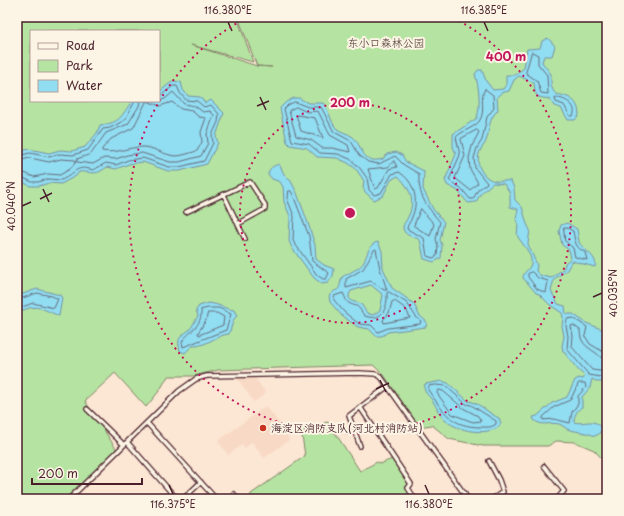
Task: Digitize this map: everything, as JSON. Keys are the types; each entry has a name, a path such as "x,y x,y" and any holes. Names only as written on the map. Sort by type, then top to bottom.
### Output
{"street":[{"path":"186,212 209,199 224,195 250,182 265,206 265,209 238,224"},
{"path":"224,195 245,239"},
{"path":"69,499 179,391 196,379 207,376 365,373 376,374 388,386 468,499"},
{"path":"360,446 349,416 388,386"},
{"path":"360,407 411,484 408,488 415,499"},
{"path":"86,409 125,444 177,499"},
{"path":"147,423 216,499"},
{"path":"489,461 503,492 492,499"},
{"path":"544,466 564,492 557,499"},
{"path":"183,499 201,482"},
{"path":"234,494 239,499"},
{"path":"456,499 465,494"}],"shaded area":[{"path":"236,377 255,378 266,393 254,402"},
{"path":"266,406 285,431 289,440 264,458 252,442 245,448 242,445 228,455 218,441"}],"green space":[{"name":"东小口森林公园","path":"17,17 237,17 253,62 191,45 257,66 238,17 607,17 607,464 594,450 575,442 556,441 548,446 483,446 449,439 432,425 419,427 384,375 373,365 218,370 194,376 168,376 160,390 146,407 115,373 85,401 117,450 65,499 17,499"},
{"path":"328,422 360,471 377,462 380,464 392,459 408,483 405,487 413,499 250,499 251,494 305,456 301,429"}],"water":[{"path":"548,38 555,46 552,56 544,56 542,62 551,74 551,85 556,94 565,96 575,103 579,111 579,116 575,120 568,120 561,108 554,106 549,99 538,97 535,92 534,83 519,76 514,80 509,91 501,93 497,97 498,110 492,118 488,136 481,149 478,159 483,173 490,179 497,181 511,181 514,188 515,200 522,207 530,230 528,244 537,265 536,271 540,275 551,278 564,268 565,263 571,258 569,250 562,245 559,231 561,225 567,223 577,229 580,244 592,256 596,263 595,267 572,261 567,270 554,279 551,291 558,304 565,306 566,314 573,314 586,323 604,330 607,329 607,340 603,346 607,351 607,382 598,382 592,379 590,388 582,397 582,407 577,411 574,420 574,422 578,423 592,422 599,425 602,428 599,434 595,436 568,429 559,424 543,424 534,420 533,417 537,416 552,403 567,397 575,380 579,378 583,379 585,376 579,371 563,351 562,346 564,336 562,313 536,293 523,278 531,264 531,260 529,252 517,235 518,225 516,219 518,209 510,207 510,193 504,184 493,183 481,193 476,202 468,203 458,191 447,185 445,180 456,154 453,147 453,134 477,118 479,96 475,74 478,70 482,70 486,81 493,90 503,89 506,85 506,75 515,75 524,68 527,49 540,48 542,41"},
{"path":"173,81 181,82 183,90 188,96 200,97 205,103 211,100 224,113 216,136 218,143 207,164 180,171 168,171 143,162 129,164 116,169 107,167 96,173 79,172 76,176 61,184 49,183 39,186 30,186 17,179 19,152 29,149 49,153 60,150 72,151 85,147 97,133 100,125 112,123 120,118 131,102 160,102 160,91"},
{"path":"294,98 299,98 308,103 323,103 336,128 353,137 366,157 376,160 383,159 387,154 396,152 402,155 406,162 424,171 423,189 433,209 444,222 440,240 442,245 441,258 434,262 424,259 420,240 405,233 403,225 412,206 412,200 409,190 398,176 391,180 383,196 374,200 365,192 363,187 364,181 356,169 348,163 337,158 317,157 307,148 290,145 287,142 280,108 286,102"},
{"path":"279,164 285,176 291,181 297,193 315,245 316,259 324,265 334,269 333,276 328,283 322,284 314,278 292,248 289,241 290,216 284,202 283,187 280,182 272,179 268,174 269,170"},
{"path":"378,242 382,251 383,268 392,288 414,304 419,315 427,322 426,327 388,332 382,336 376,336 369,329 358,327 342,316 330,302 329,296 339,289 342,277 357,269 364,262 370,247","holes":["371,285 383,295 380,310 373,315 367,313 361,304 351,301 349,298 351,291"]},
{"path":"37,289 60,295 62,298 59,316 34,307 17,313 17,296"},
{"path":"209,303 234,310 237,316 234,319 229,334 220,336 202,345 192,346 185,353 180,351 179,340 198,316 196,310 199,306"},
{"path":"442,381 448,383 468,401 480,406 499,418 501,423 499,427 493,430 480,432 465,430 446,421 424,388 425,384"}],"place":[{"name":"海淀区消防支队(河北村消防站)","path":"263,428"}]}
